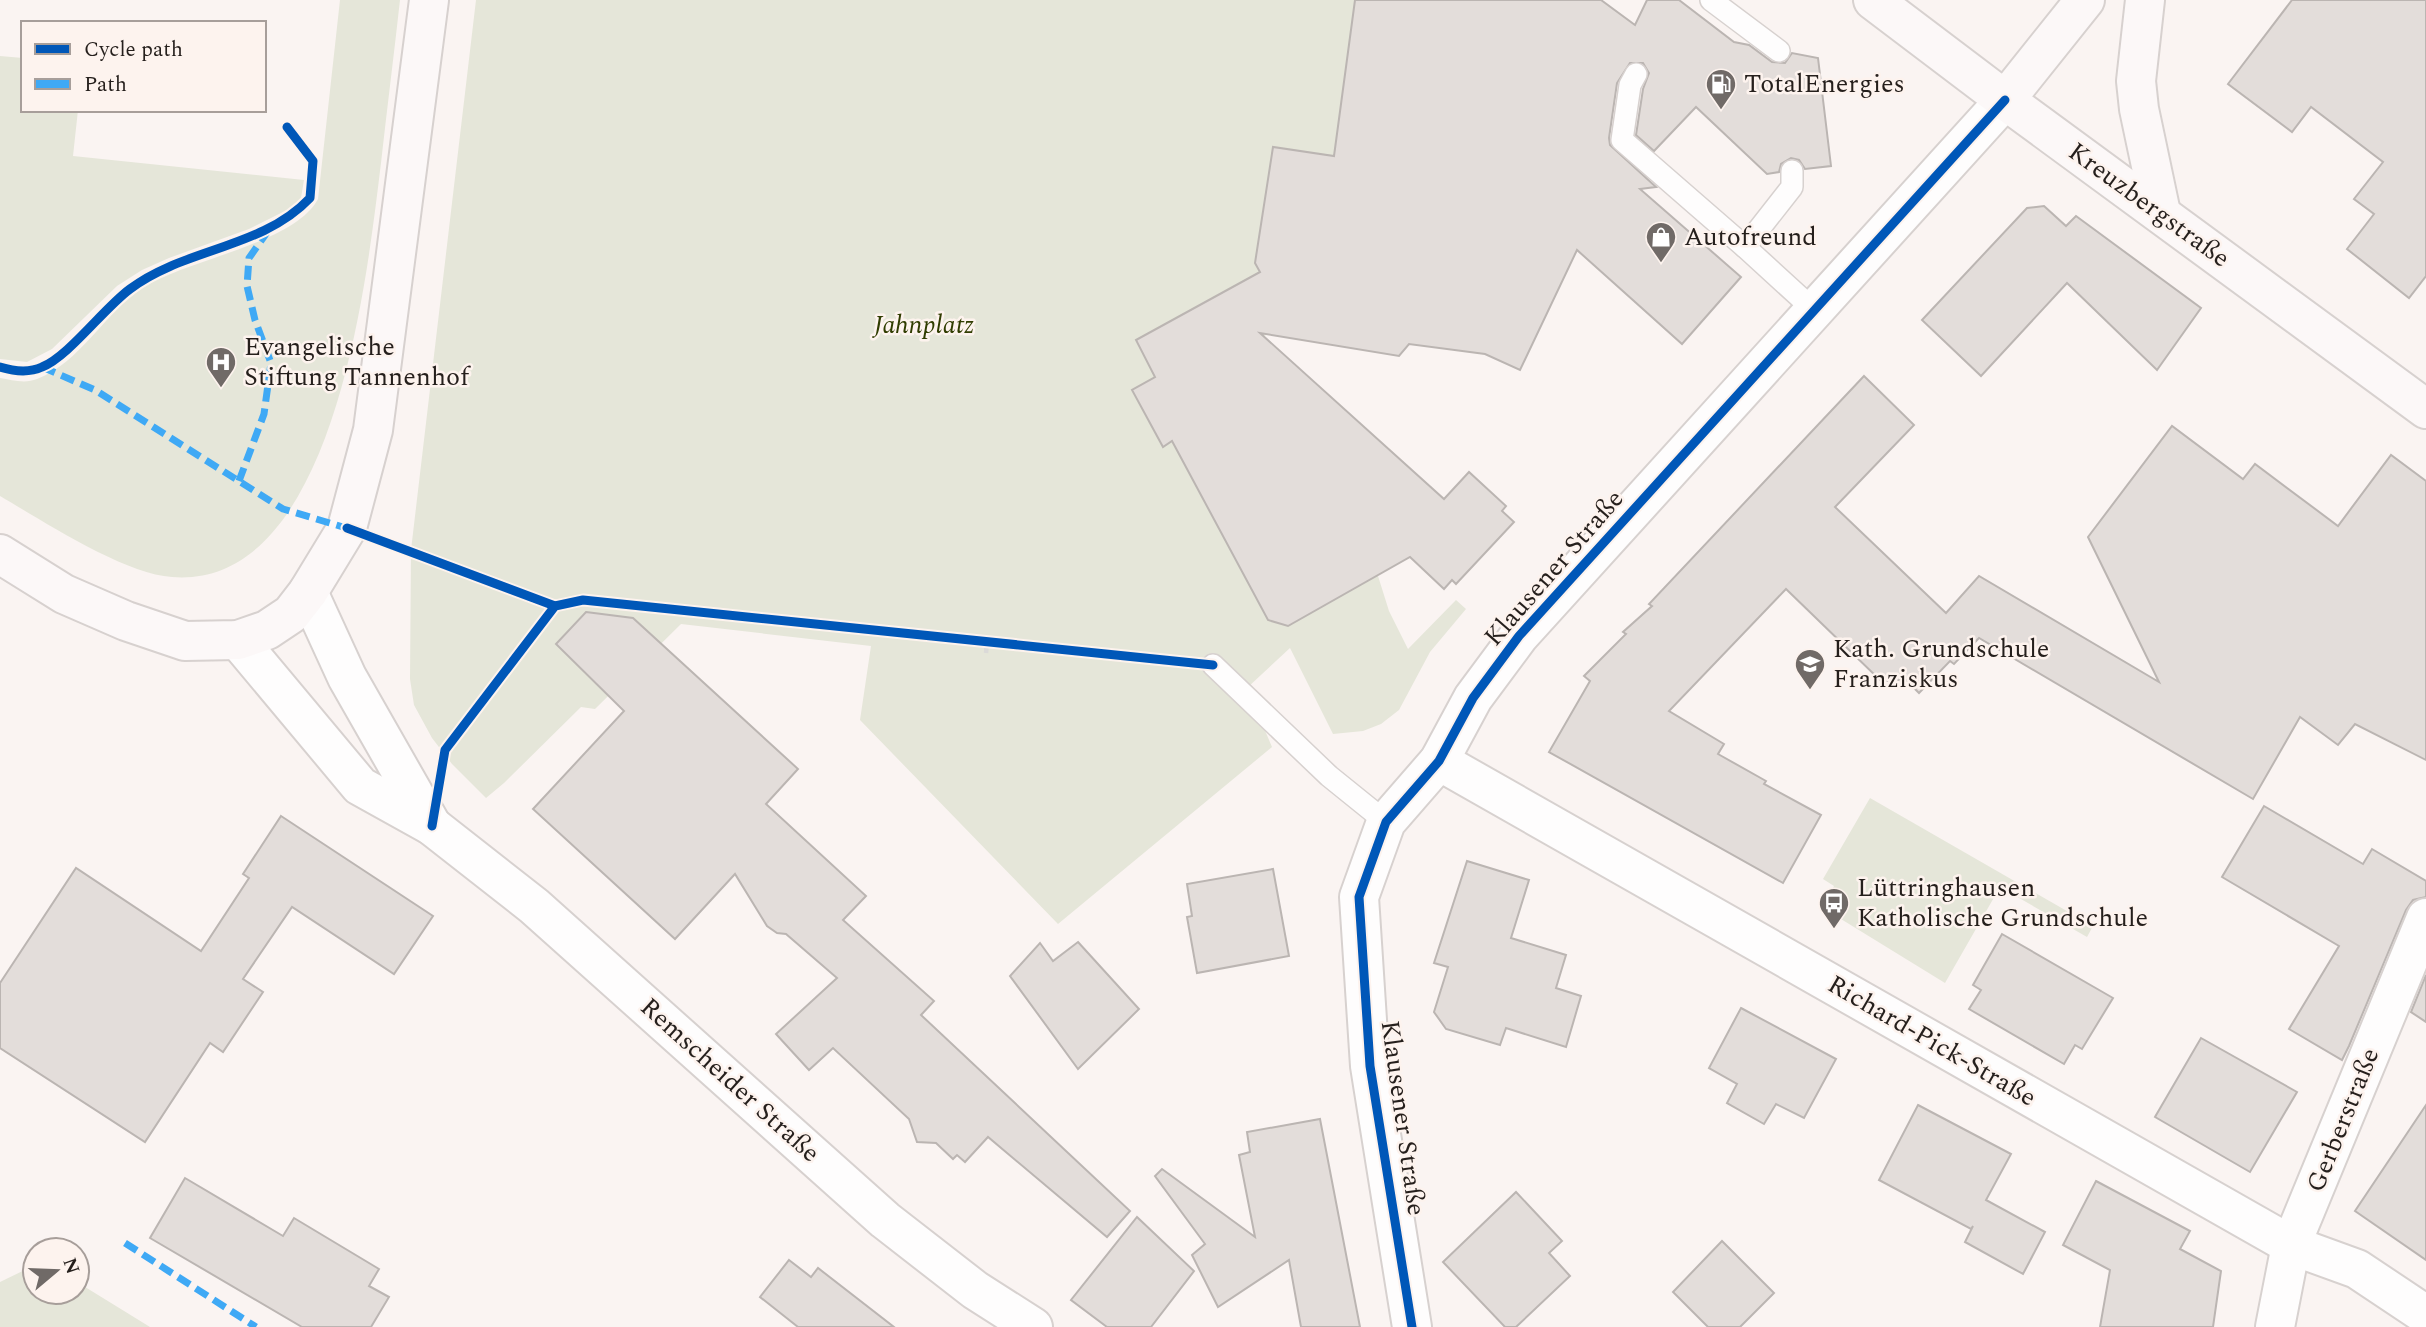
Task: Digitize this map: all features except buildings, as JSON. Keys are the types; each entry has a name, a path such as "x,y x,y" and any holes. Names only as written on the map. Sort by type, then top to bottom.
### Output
{"main road":[{"path":"0,554 64,594 127,621 185,641 238,640 267,630 291,614 308,593 347,528 373,430 429,0"},
{"name":"Kreuzbergstraße","path":"1873,0 2426,409"},
{"name":"Klausener Straße","path":"2005,100 2085,0"},
{"path":"2145,0 2136,81 2139,109 2161,213"}],"street":[{"name":"Klausener Straße","path":"1412,1327 1370,1066 1359,897 1386,822 1439,761 1473,698 1519,636 2005,100"},
{"name":"Remscheider Straße","path":"308,593 347,677 432,826"},
{"name":"Remscheider Straße","path":"238,640 360,786 432,826 534,906 885,1220 975,1290 1033,1327"},
{"name":"Richard-Pick-Straße","path":"1439,761 2291,1245 2357,1269 2426,1315"},
{"name":"Gerberstraße","path":"2275,1327 2291,1245 2426,918"}],"lane":[{"path":"1711,0 1779,51"},
{"path":"1636,74 1630,85 1622,140 1814,310"},
{"path":"1745,247 1792,187 1792,171"},
{"path":"1213,665 1329,776 1386,822"}],"path":[{"path":"432,826 445,750 555,606 583,600 1213,665"},
{"path":"986,653 987,642"}],"green space":[{"path":"340,0 400,0 365,277 352,347 332,417 306,482 271,534 227,568 172,577 131,567 84,545 0,496 0,378 28,381 53,371 80,349 129,298 143,288 186,268 264,239 287,228 305,215 318,199"},
{"name":"Jahnplatz","path":"476,0 1355,0 1313,309 1250,344 1378,576 1389,611 1408,649 1456,600 1466,609 1430,652 1399,710 1381,724 1363,731 1333,734 1290,648 1247,688 1272,747 1058,924 860,720 871,646 681,624 595,709 581,707 486,798 452,764 432,738 414,705 410,679 411,550"},
{"path":"0,56 21,58 21,112 78,112 73,156 304,180 301,198 291,208 249,229 142,270 117,286 52,349 27,362 0,359"},
{"path":"1870,798 2093,926 2087,937 2000,887 1945,983 1823,908 1834,886 1823,879"},
{"path":"21,1272 21,1306 91,1306 91,1291 150,1327 0,1327 0,1282"}],"marked path":[{"path":"239,481 264,414 271,363 255,320 247,286 249,258 268,231"},
{"path":"42,367 95,390 283,509 353,530"},
{"path":"125,1243 256,1327"}],"cycle path":[{"path":"1412,1327 1370,1066 1359,897 1386,822 1439,761 1473,698 1519,636 2005,100"},
{"path":"0,367 32,370 52,362 120,297 151,275 246,238 291,215 310,198 313,161 287,127"},
{"path":"347,528 555,606"},
{"path":"432,826 445,750 555,606 583,600 1213,665"}],"place":[{"name":"TotalEnergies","path":"1721,111"},
{"name":"Autofreund","path":"1661,264"},
{"name":"Evangelische Stiftung Tannenhof","path":"221,389"},
{"name":"Kath. Grundschule Franziskus","path":"1810,691"},
{"name":"Lüttringhausen Katholische Grundschule","path":"1834,930"}]}
